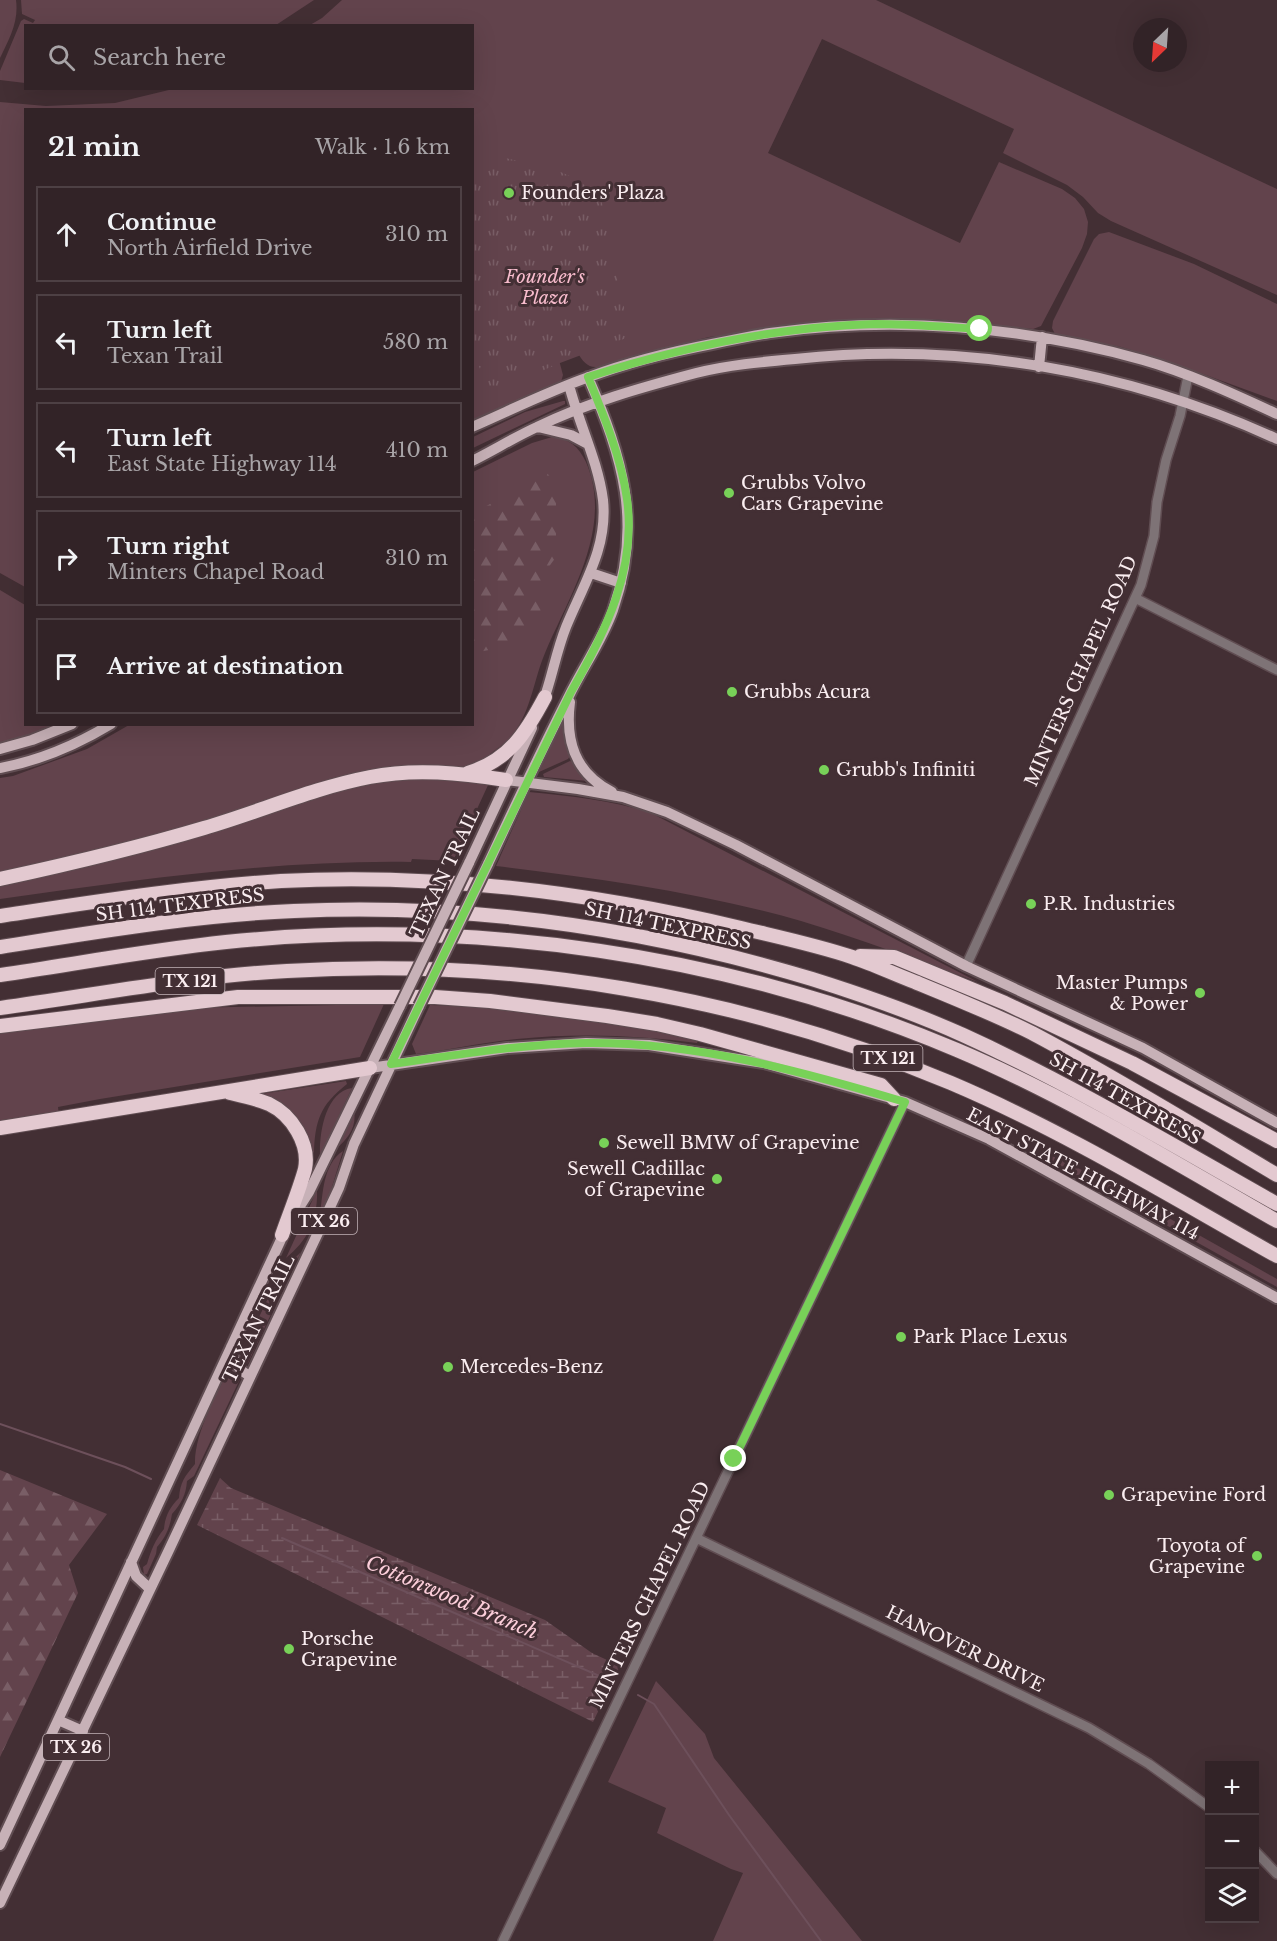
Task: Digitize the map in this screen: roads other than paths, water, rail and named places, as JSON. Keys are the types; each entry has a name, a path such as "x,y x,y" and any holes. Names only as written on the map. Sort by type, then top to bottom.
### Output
{"highway":[{"path":"465,774 482,768 502,756 525,731 545,697"},
{"path":"0,879 62,866 175,836 317,791 371,777 418,772 465,774 506,780"},
{"path":"0,916 222,886 305,881 425,881 501,886 612,900 719,923 852,956 979,1008 1030,1032 1277,1175"},
{"name":"SH 114 TEXPRESS","path":"0,947 220,916 355,909 480,914 542,920 663,940 726,955 835,987 961,1034 1072,1089 1277,1204"},
{"name":"SH 114 TEXPRESS","path":"0,975 227,942 352,936 476,938 579,949 662,962 724,975 804,997 902,1028 957,1050 1067,1103 1277,1221"},
{"path":"852,956 894,957 1005,1003 1132,1063 1277,1141"},
{"name":"TX 121","path":"0,1008 220,976 381,967 462,970 585,982 710,1005 822,1036 951,1083 1041,1124 1277,1256"},
{"path":"0,1026 238,997 435,997 490,1001 607,1016 700,1034 881,1084 900,1100"},
{"path":"0,1128 370,1068"},
{"path":"225,1091 276,1108 288,1117 298,1131 304,1150 305,1169 282,1235"}],"main road":[{"path":"474,426 520,404 588,377 682,350 769,333 876,324 932,326 1042,337 1144,360 1239,396 1277,414"},
{"path":"1040,367 1042,337"},
{"path":"474,460 538,426 599,403 696,374 727,367 835,355 895,353 954,355 1078,373 1183,401 1277,439"},
{"name":"TEXAN TRAIL","path":"0,1903 339,1188 354,1144 391,1064 526,783 612,612 627,556 627,499 619,461 588,377"},
{"name":"TEXAN TRAIL","path":"0,1845 282,1235 309,1192 370,1068 469,863 545,697 566,627 591,573 603,528 603,501 598,475 568,386"},
{"path":"538,426 571,435 588,444"},
{"path":"591,573 621,583"},
{"path":"571,692 568,714 569,735 574,756 585,772 603,787 623,797 667,812 736,845 966,966 1143,1048 1277,1123"},
{"path":"0,749 32,740 67,726"},
{"path":"0,768 69,746 107,726"},
{"path":"506,780 623,797"},
{"name":"EAST STATE HIGHWAY 114","path":"370,1068 507,1048 586,1043 649,1045 764,1063 900,1100 989,1138 1277,1298"},
{"path":"231,1347 237,1367 250,1376"},
{"path":"131,1562 136,1576 150,1589"},
{"path":"58,1720 83,1731"}],"street":[{"name":"MINTERS CHAPEL ROAD","path":"966,966 1135,598 1150,555 1157,502 1188,376"},
{"path":"1135,598 1277,670"},
{"name":"MINTERS CHAPEL ROAD","path":"503,1941 696,1538 900,1100"},
{"name":"HANOVER DRIVE","path":"696,1538 1089,1728 1149,1764 1205,1805"},
{"path":"1259,1855 1277,1874"}],"waterway":[{"name":"Cottonwood Branch","path":"0,1424 125,1467 151,1479"},
{"name":"Cottonwood Branch","path":"282,1538 611,1681"},
{"name":"Cottonwood Branch","path":"638,1695 654,1704 729,1815 821,1941"}],"place":[{"name":"Founders' Plaza","path":"509,193"},
{"name":"Grubbs Volvo Cars Grapevine","path":"729,493"},
{"name":"Grubbs Acura","path":"732,692"},
{"name":"Grubb's Infiniti","path":"824,770"},
{"name":"P.R. Industries","path":"1031,904"},
{"name":"Master Pumps & Power","path":"1200,993"},
{"name":"Sewell BMW of Grapevine","path":"604,1143"},
{"name":"Sewell Cadillac of Grapevine","path":"717,1179"},
{"name":"Park Place Lexus","path":"901,1337"},
{"name":"Mercedes-Benz","path":"448,1367"},
{"name":"Grapevine Ford","path":"1109,1495"},
{"name":"Toyota of Grapevine","path":"1257,1556"},
{"name":"Porsche Grapevine","path":"289,1649"}],"park label":[{"name":"Founder's Plaza","path":"545,287"}]}
